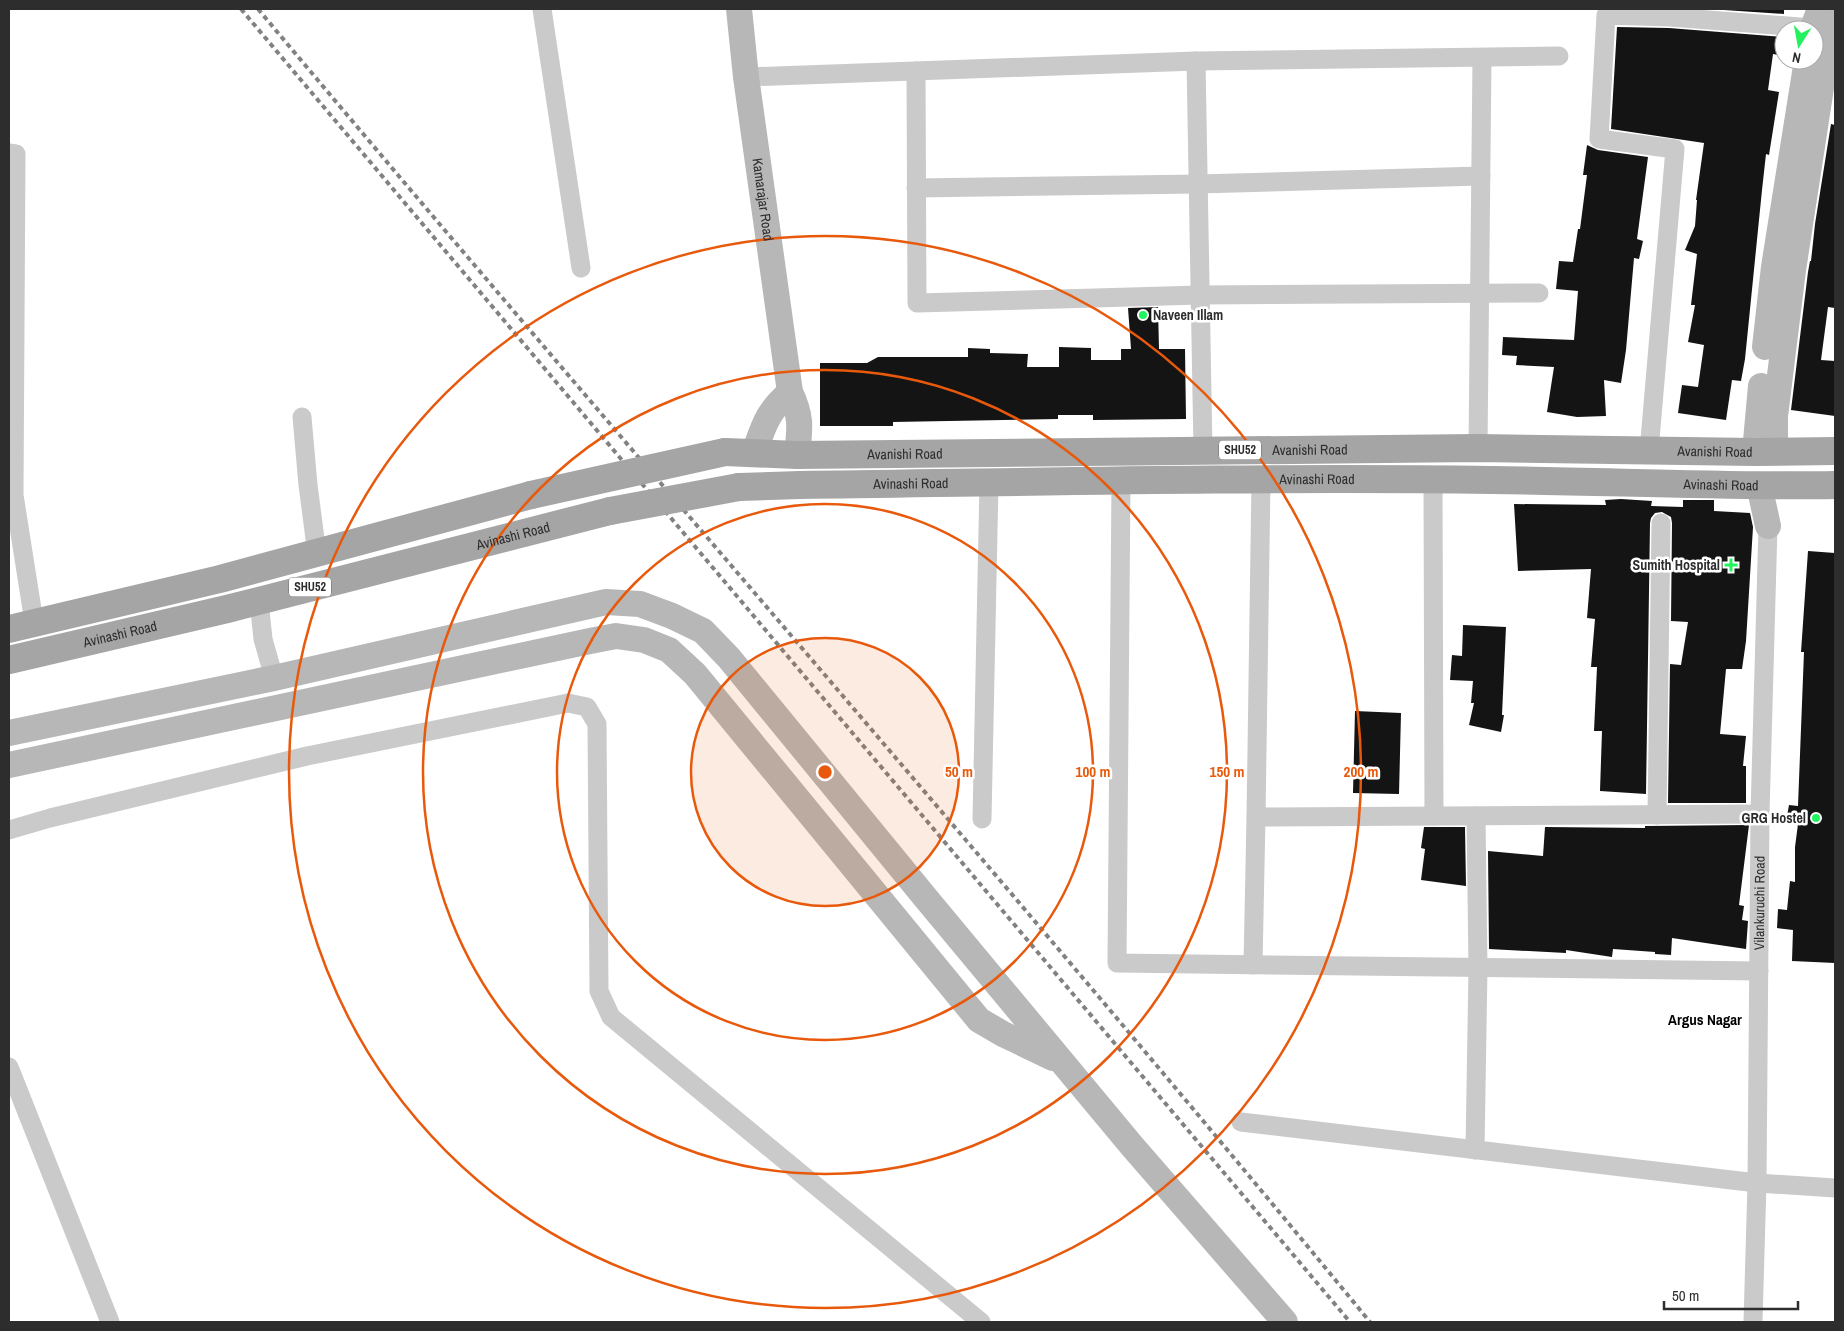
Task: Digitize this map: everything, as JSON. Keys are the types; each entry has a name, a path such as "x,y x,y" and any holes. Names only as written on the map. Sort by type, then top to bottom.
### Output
{"main road":[{"name":"Kamarajar Road","path":"739,9 746,77 790,392 798,408 800,424 797,455"},
{"path":"1765,452 1775,416 1793,270 1822,81 1825,23"},
{"path":"1765,452 1756,426 1774,267 1805,70"},
{"path":"754,453 766,419 776,404 790,392"},
{"name":"Avanishi Road","path":"317,554 532,495 725,452 797,455 1478,448 1765,452 1835,451"},
{"path":"1305,450 1305,480"},
{"path":"1134,481 1145,452"},
{"name":"Avinashi Road","path":"9,660 258,600 610,511 739,487 1260,480 1433,480 1767,486 1835,485"},
{"name":"Vilankuruchi Road","path":"1767,486 1768,526"},
{"name":"SHU52","path":"22,625 174,591 317,554"},
{"path":"9,732 274,678 606,602 640,604 672,616 703,631 729,658 935,910 1132,1146 1285,1322"},
{"path":"9,765 590,641 616,636 644,640 669,650 695,674 979,1020 1003,1034 1063,1063"}],"street":[{"path":"542,9 581,268"},
{"path":"1649,451 1675,149 1599,139 1606,15 1825,23"},
{"path":"746,77 1196,61 1559,56"},
{"path":"1478,448 1482,58"},
{"path":"1196,61 1203,451"},
{"path":"916,71 917,303 1200,295 1539,293"},
{"path":"9,153 16,154 12,495 22,625"},
{"path":"916,188 1198,184 1481,176"},
{"path":"302,417 317,554"},
{"path":"1253,965 1260,480"},
{"path":"1433,480 1434,816"},
{"path":"1134,481 1117,963 1759,971"},
{"path":"982,819 989,483"},
{"path":"1657,815 1661,523"},
{"name":"Vilankuruchi Road","path":"1753,1322 1757,1183 1760,814 1768,526"},
{"path":"258,600 263,639 274,678"},
{"path":"9,830 50,818 307,756 568,703 587,707 597,724 599,991 611,1017 981,1322"},
{"path":"1256,817 1760,814"},
{"path":"1475,1150 1478,968 1476,816"},
{"path":"9,1067 110,1322"},
{"path":"1241,1122 1757,1183 1835,1188"}],"building":[{"path":"1709,9 1784,9 1784,14"},
{"path":"1617,27 1669,28 1774,36 1774,54 1768,90 1779,92 1769,155 1766,154 1745,359 1741,381 1732,380 1726,420 1678,413 1682,385 1698,387 1704,345 1688,342 1695,305 1691,305 1697,254 1685,250 1695,226 1696,200 1704,143 1611,129"},
{"path":"1831,124 1835,125 1835,308 1828,307 1821,360 1835,361 1835,416 1791,410 1808,272"},
{"path":"1587,145 1598,150 1648,157 1637,239 1643,241 1639,259 1634,258 1626,350 1621,383 1604,380 1606,416 1577,417 1547,412 1554,367 1516,365 1517,356 1502,355 1503,337 1574,340 1578,291 1556,289 1559,261 1573,262 1578,229 1580,229 1587,175 1583,175"},
{"path":"1158,307 1159,349 1185,349 1186,419 1093,420 1093,415 1058,415 1058,419 893,422 893,426 820,426 820,363 867,363 878,357 968,357 968,348 990,349 990,353 1028,354 1027,367 1059,367 1059,347 1091,348 1091,360 1121,360 1121,349 1131,349 1128,308"},
{"path":"1605,500 1652,501 1651,506 1683,507 1683,500 1714,500 1714,511 1750,513 1753,527 1746,641 1742,669 1726,669 1720,734 1746,736 1743,766 1746,766 1746,803 1668,803 1670,664 1681,665 1688,622 1671,621 1672,523 1671,517 1662,512 1655,513 1650,523 1646,794 1600,791 1602,731 1594,731 1597,667 1591,667 1595,619 1587,618 1591,569 1518,571 1514,504 1606,505"},
{"name":"GRG Hostel","path":"1808,551 1835,553 1835,963 1792,961 1793,930 1777,928 1778,909 1787,910 1790,881 1795,882 1795,847 1798,824 1786,822 1789,805 1798,806 1804,652 1801,652"},
{"path":"1463,625 1506,627 1502,715 1504,715 1501,732 1469,725 1474,703 1471,703 1473,681 1450,680 1452,655 1462,656"},
{"path":"1355,711 1401,713 1399,794 1353,793"},
{"path":"1749,825 1739,905 1744,906 1742,920 1748,921 1746,949 1672,938 1671,955 1613,949 1612,957 1566,950 1566,953 1489,949 1488,851 1543,856 1545,827 1645,828 1645,826"},
{"path":"1424,827 1465,827 1466,886 1421,880 1425,849 1421,848"}],"railway":[{"path":"241,9 1350,1322"},
{"path":"258,9 1233,1156 1370,1322"}],"place":[{"name":"Naveen Illam","path":"1143,315"},
{"name":"Sumith Hospital","path":"1731,565"},
{"name":"GRG Hostel","path":"1816,818"}],"district":[{"name":"Argus Nagar","path":"1705,1019"}]}
